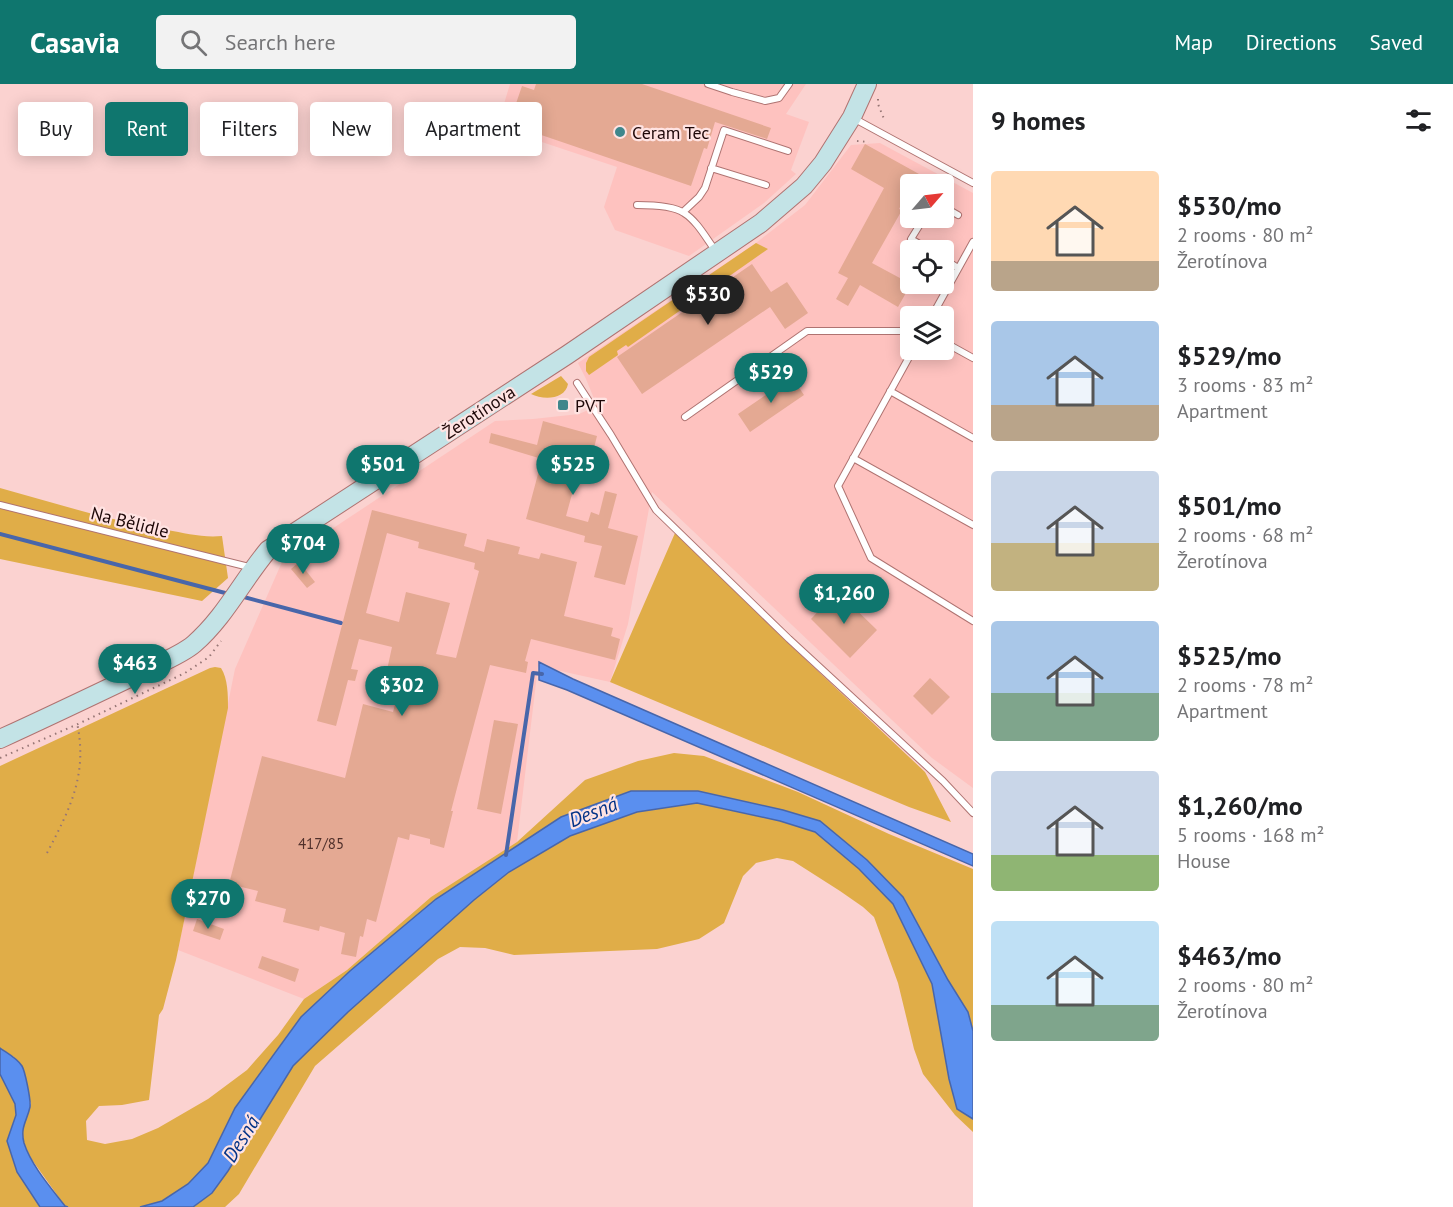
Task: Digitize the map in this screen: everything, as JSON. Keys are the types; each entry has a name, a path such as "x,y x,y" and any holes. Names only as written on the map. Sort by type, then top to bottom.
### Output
{"street":[{"name":"Žerotínova","path":"0,739 192,646 213,626 232,602 241,585 268,550 567,355 761,223 804,186 823,163 872,90"}],"lane":[{"path":"708,84 765,101 779,98 789,84"},
{"path":"852,117 973,183"},
{"path":"683,212 705,188 724,130 789,151"},
{"path":"711,168 766,185"},
{"path":"637,205 656,205 683,212 717,253"},
{"path":"954,213 958,215"},
{"path":"914,240 911,238 918,228"},
{"path":"937,306 973,242"},
{"path":"954,265 958,268"},
{"path":"685,417 807,331 900,331"},
{"path":"954,348 973,358"},
{"path":"908,360 838,486 871,558 973,621"},
{"path":"577,383 656,510 789,639 943,781 973,813"},
{"path":"890,391 973,438"},
{"path":"853,458 973,525"},
{"name":"Na Bělidle","path":"0,505 253,568"}],"path":[{"path":"872,90 884,119"},
{"path":"48,853 76,792 80,770 81,743 72,706"}],"shaded area":[{"path":"510,84 806,84 786,114 809,122 791,170 796,174 764,203 689,256 615,230 604,207 617,167 542,142 542,102 505,102"},
{"path":"880,143 938,174 900,174 900,228 954,228 954,183 973,193 973,788 932,758 652,492 628,624 610,682 538,666 517,842 431,897 347,970 304,999 178,950 235,669 282,562 495,421 579,414 597,406 578,363 756,243 805,205 851,145"},
{"path":"756,243 768,249 628,347 626,345 617,351 618,355 589,375 586,371 586,363 589,357"},
{"path":"561,376 568,384 563,393 558,396 547,398 531,394"},
{"path":"0,488 125,522 194,535 222,536 228,578 202,601 0,559"},
{"path":"675,533 925,772 951,822 909,807 610,682"},
{"path":"215,667 221,668 225,677 228,708 176,960 163,1009 159,1015 149,1100 99,1106 86,1121 87,1140 105,1144 132,1139 158,1128 208,1099 247,1070 278,1035 304,999 347,970 431,897 517,842 585,780 638,761 674,753 704,756 798,792 973,869 973,1031 968,1012 903,897 867,860 820,821 783,810 698,791 631,791 350,971 301,1017 235,1108 208,1163 188,1184 162,1201 140,1207 65,1206 30,1157 24,1143 22,1130 31,1104 14,1057 0,1048 0,766"},
{"path":"697,803 780,821 815,832 859,869 893,904 932,984 949,1079 957,1109 973,1119 973,1132 955,1115 923,1074 914,1049 898,983 874,917 840,891 793,861 777,858 756,863 743,876 724,923 699,939 657,949 514,955 485,948 460,947 438,959 315,1066 239,1194 225,1207 193,1207 212,1193 228,1171 293,1066 348,1012 474,900 509,872 570,836 637,812"},
{"path":"0,1074 15,1104 16,1115 7,1141 17,1172 40,1207 0,1207"}],"water":[{"path":"539,662 973,854 973,866 567,690 539,680"},
{"name":"Desná","path":"631,791 698,791 783,810 820,821 867,860 903,897 968,1012 973,1031 973,1119 957,1109 949,1079 932,984 893,904 859,869 815,832 780,821 697,803 637,812 570,836 509,872 474,900 348,1012 293,1066 212,1193 193,1207 140,1207 162,1201 188,1184 208,1163 235,1108 301,1017 350,971 436,899 561,817"},
{"path":"0,1048 22,1066 25,1074 30,1103 23,1133 27,1151 42,1176 68,1207 40,1207 17,1172 7,1141 16,1115 15,1104 0,1074"}],"building":[{"name":"Ceram Tec","path":"536,84 642,84 771,128 767,139 715,122 707,149 704,148 691,186 542,135 542,102 517,102 522,86 534,90"},
{"path":"865,144 919,174 900,174 900,214 872,263 900,278 900,294 905,294 898,307 860,285 848,306 836,299 848,278 838,273 884,188 851,169"},
{"path":"752,264 771,292 787,282 808,313 785,329 770,307 642,394 617,357"},
{"path":"792,377 804,395 750,432 738,414"},
{"path":"543,421 597,436 591,460 582,458 566,516 588,522 591,512 599,515 605,491 617,494 608,528 638,536 625,585 594,577 602,546 584,542 585,536 526,519 542,459 489,443 491,433 537,445"},
{"path":"372,510 467,534 464,546 484,552 487,539 520,547 518,554 539,559 541,553 577,562 564,616 613,628 611,636 620,639 615,660 531,639 525,661 528,662 526,673 490,665 451,811 453,811 444,848 430,844 430,839 410,834 409,840 398,837 376,922 367,919 363,937 360,936 356,957 341,954 345,933 320,926 319,931 283,922 286,909 255,901 258,891 229,884 262,756 345,778 363,704 393,712 403,674 387,670 392,647 359,639 351,669 358,670 355,681 348,680 336,726 317,721","holes":["387,533 419,542 418,548 475,563 474,569 479,571 456,658 436,654 450,603 406,592 399,622 366,613"]},
{"path":"299,562 315,582 307,588 291,569"},
{"path":"837,591 877,630 850,658 811,619"},
{"path":"930,678 950,697 932,715 913,696"},
{"path":"494,720 518,724 501,814 477,809"},
{"path":"197,919 224,929 220,940 193,931"},
{"path":"262,956 299,969 295,982 258,968"}],"waterway":[{"path":"0,534 229,594"},
{"path":"240,596 341,623"},
{"path":"506,855 533,673 542,674"}],"place":[{"name":"Ceram Tec","path":"620,132"},
{"name":"PVT","path":"563,405"}]}
